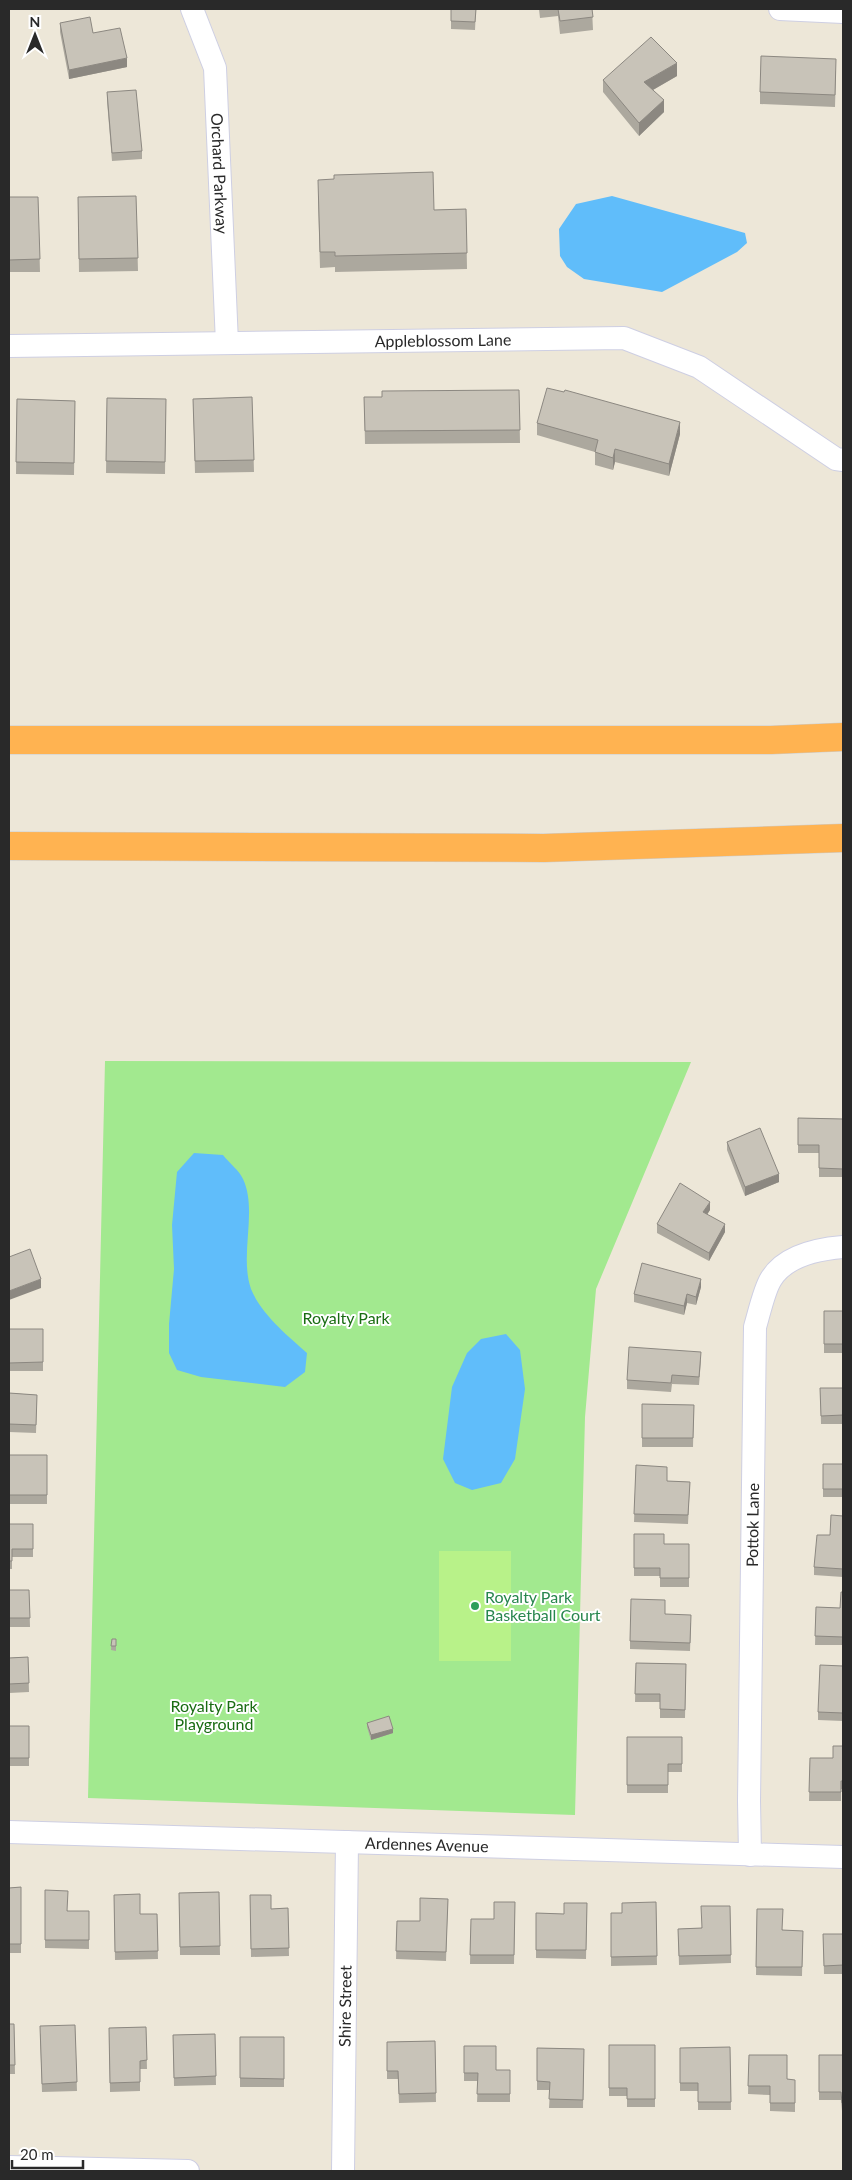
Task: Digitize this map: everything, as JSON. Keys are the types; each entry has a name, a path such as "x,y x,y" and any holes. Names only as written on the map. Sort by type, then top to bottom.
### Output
{"highway":[{"path":"9,740 771,740 843,736"},
{"path":"9,846 544,848 843,838"}],"street":[{"name":"Orchard Parkway","path":"192,9 215,68 227,343"},
{"path":"780,9 843,12"},
{"name":"Appleblossom Lane","path":"9,346 624,338 698,367 836,459 843,460"},
{"name":"Pottok Lane","path":"750,1855 749,1801 755,1327 770,1279 786,1263 807,1254 843,1247"},
{"name":"Ardennes Avenue","path":"9,1832 843,1857"},
{"name":"Shire Street","path":"343,2171 347,1842"},
{"path":"9,2167 188,2171"}],"green space":[{"name":"Royalty Park","path":"105,1061 691,1062 596,1289 585,1417 575,1815 88,1798"},
{"name":"Royalty Park Basketball Court","path":"439,1551 511,1551 511,1661 439,1661"}],"water":[{"path":"612,196 745,233 747,243 737,252 662,292 584,279 567,267 560,256 559,229 576,204"},
{"path":"194,1153 223,1155 243,1179 249,1205 247,1262 251,1289 268,1316 307,1353 305,1372 285,1387 201,1377 177,1370 169,1353 169,1324 174,1269 172,1225 177,1172"},
{"path":"506,1334 520,1350 525,1389 515,1459 501,1483 472,1490 455,1483 443,1459 452,1387 467,1353 481,1339"}],"building":[{"path":"451,9 476,9 475,22 451,21"},
{"path":"558,9 592,9 593,17 560,21"},
{"path":"90,17 93,33 120,28 127,58 69,70 60,23"},
{"path":"651,37 677,63 644,82 664,100 639,123 603,80"},
{"path":"761,56 836,59 835,95 760,92"},
{"path":"136,90 142,151 112,153 107,92"},
{"path":"433,172 434,210 466,209 467,253 335,256 335,252 320,252 318,180 334,179 334,175"},
{"path":"136,196 138,258 79,259 78,197"},
{"path":"9,197 38,197 40,259 9,260"},
{"path":"547,388 564,392 565,390 680,422 669,464 615,449 613,458 595,452 598,440 537,423"},
{"path":"519,390 520,430 365,431 364,397 382,397 382,391"},
{"path":"252,397 254,460 195,461 193,399"},
{"path":"107,398 166,399 165,462 106,461"},
{"path":"17,399 75,401 74,463 16,462"},
{"path":"798,1118 843,1119 843,1169 819,1168 819,1145 798,1145"},
{"path":"760,1128 779,1174 745,1187 727,1142"},
{"path":"680,1183 710,1202 703,1212 725,1224 709,1253 657,1224"},
{"path":"30,1249 41,1279 9,1291 9,1257"},
{"path":"642,1263 701,1279 696,1297 687,1294 684,1306 634,1294"},
{"path":"824,1311 843,1311 843,1344 824,1344"},
{"path":"9,1329 43,1329 43,1362 9,1363"},
{"path":"629,1347 701,1352 699,1377 672,1375 671,1383 627,1380"},
{"path":"820,1388 843,1388 843,1415 821,1416"},
{"path":"9,1393 37,1395 36,1425 9,1424"},
{"path":"642,1404 694,1405 693,1438 642,1438"},
{"path":"9,1455 47,1455 47,1495 9,1495"},
{"path":"823,1464 843,1464 843,1489 823,1489"},
{"path":"636,1465 667,1467 667,1481 690,1482 688,1515 634,1514"},
{"path":"831,1515 843,1516 843,1569 814,1567 817,1535 830,1535"},
{"path":"9,1524 33,1524 33,1549 12,1549 12,1561 9,1561"},
{"path":"634,1534 664,1534 664,1544 689,1544 689,1578 660,1578 660,1568 634,1568"},
{"path":"9,1590 29,1590 30,1618 9,1618"},
{"path":"841,1592 843,1592 843,1637 815,1636 816,1607 840,1608"},
{"path":"631,1599 665,1600 665,1614 691,1615 690,1643 630,1641"},
{"path":"112,1639 116,1639 116,1646 111,1646"},
{"path":"28,1657 29,1683 9,1684 9,1658"},
{"path":"636,1663 686,1664 685,1710 660,1709 660,1694 635,1694"},
{"path":"820,1665 843,1666 843,1713 818,1712"},
{"path":"389,1716 393,1729 371,1735 367,1723"},
{"path":"9,1726 29,1726 29,1758 9,1758"},
{"path":"627,1737 682,1737 682,1764 668,1764 668,1785 627,1785"},
{"path":"833,1746 843,1746 843,1781 841,1781 841,1792 809,1792 810,1758 833,1758"},
{"path":"21,1887 21,1944 9,1944 9,1888"},
{"path":"45,1890 68,1891 67,1911 89,1911 89,1940 45,1940"},
{"path":"219,1892 220,1946 180,1947 179,1893"},
{"path":"140,1894 140,1914 157,1914 158,1951 115,1952 114,1895"},
{"path":"250,1895 271,1895 271,1909 288,1908 289,1948 251,1949"},
{"path":"420,1898 448,1899 446,1952 396,1951 397,1921 420,1921"},
{"path":"494,1902 515,1902 514,1955 470,1955 471,1919 494,1919"},
{"path":"656,1902 657,1956 611,1957 611,1913 622,1913 622,1903"},
{"path":"564,1903 587,1903 586,1950 536,1950 536,1913 564,1914"},
{"path":"701,1906 730,1906 731,1955 679,1956 678,1929 702,1928"},
{"path":"757,1909 783,1909 782,1930 803,1931 802,1967 756,1967"},
{"path":"823,1934 843,1934 843,1965 824,1966"},
{"path":"9,2024 14,2024 15,2065 9,2065"},
{"path":"75,2025 77,2082 42,2084 40,2026"},
{"path":"146,2027 147,2060 140,2061 140,2082 110,2083 109,2028"},
{"path":"215,2034 216,2076 174,2078 173,2035"},
{"path":"240,2037 284,2037 284,2079 240,2078"},
{"path":"435,2041 436,2093 399,2094 398,2071 387,2071 387,2042"},
{"path":"609,2045 655,2045 655,2099 627,2099 627,2088 609,2088"},
{"path":"464,2046 496,2046 496,2070 510,2070 510,2094 477,2094 478,2073 464,2073"},
{"path":"730,2047 731,2102 698,2102 698,2083 680,2083 680,2048"},
{"path":"537,2048 584,2049 583,2100 549,2099 550,2082 537,2081"},
{"path":"749,2055 787,2055 787,2079 795,2080 795,2103 770,2103 770,2086 748,2086"},
{"path":"819,2055 843,2055 843,2103 841,2092 819,2092"}],"place":[{"name":"Royalty Park Basketball Court","path":"475,1606"}],"park label":[{"name":"Royalty Park Playground","path":"214,1715"}]}
